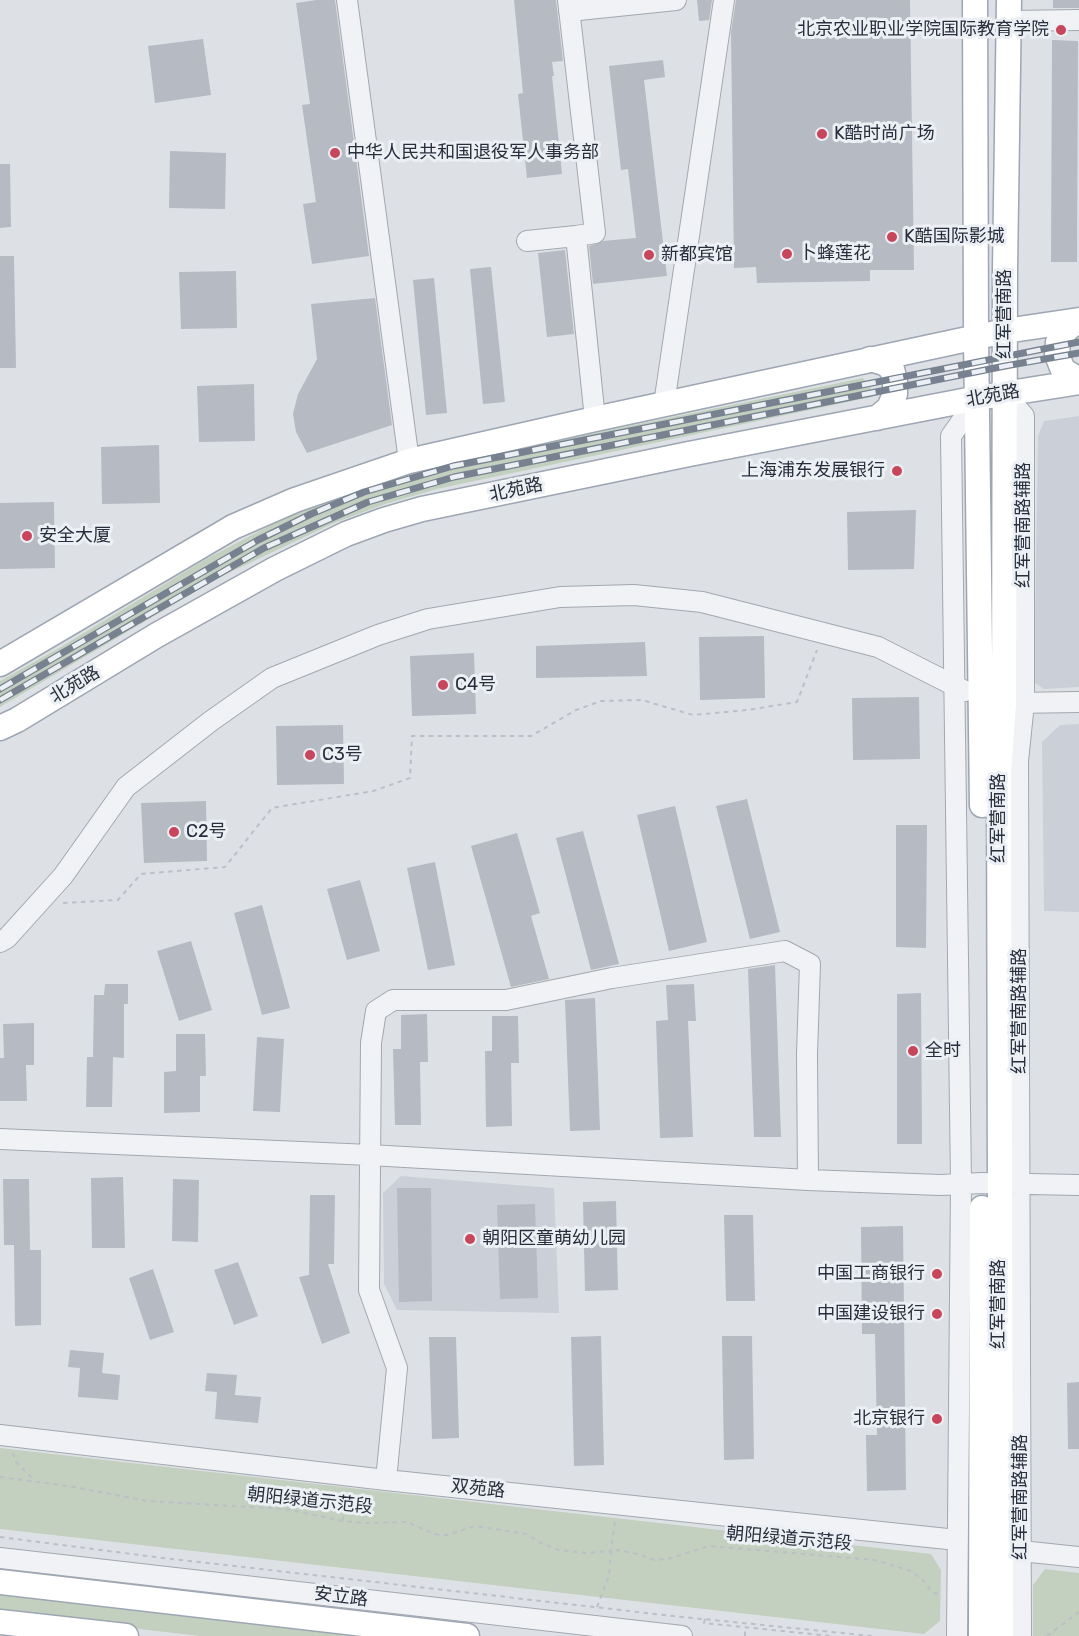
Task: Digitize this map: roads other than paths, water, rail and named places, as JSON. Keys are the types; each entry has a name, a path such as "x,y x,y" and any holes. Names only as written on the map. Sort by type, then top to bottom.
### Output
{"main road":[{"name":"红军营南路","path":"975,0 976,337 979,460 1004,702"},
{"name":"红军营南路","path":"981,1636 1004,702 1004,394 1009,10"},
{"path":"976,271 989,278 1005,269"},
{"path":"0,664 233,527 295,500 409,461 595,418 870,359 1005,331 1079,320"},
{"path":"1079,320 1067,329 1058,342 1057,355 1063,370 1079,381"},
{"path":"870,359 884,363 892,369 895,381 895,394 889,408 877,418"},
{"name":"北苑路","path":"0,728 157,635 275,569 346,534 384,520 422,509 877,418 1079,381"},
{"path":"979,460 991,454 1004,459"},
{"name":"红军营南路","path":"991,1183 1001,1636"},
{"name":"安立路","path":"0,1582 467,1636"},
{"path":"0,1622 126,1636"}],"street":[{"path":"347,0 409,461"},
{"path":"527,241 595,233 569,6 676,0"},
{"path":"664,405 724,0"},
{"path":"1009,10 1079,20"},
{"path":"576,236 595,418"},
{"name":"红军营南路辅路","path":"957,1636 957,1540 991,1183 1018,762 1004,702 1024,416 1004,394"},
{"name":"红军营南路辅路","path":"978,398 951,436 954,686 991,1183 1022,1551 1021,1636"},
{"path":"0,942 7,938 63,876 126,787 211,721 272,678 378,635 428,619 560,597 634,595 702,602 878,647 954,686 1004,702 1079,702"},
{"path":"386,1480 397,1368 369,1290 371,1043 376,1011 393,1000 506,1000 612,978 785,951 810,964 807,1054 808,1180"},
{"path":"0,1140 370,1155 808,1180 939,1185 991,1183 1079,1185"},
{"name":"双苑路","path":"4,1435 386,1480 957,1540"},
{"path":"1022,1551 1079,1557"},
{"name":"安立路","path":"0,1558 682,1636"}],"railway":[{"path":"0,689 258,540 311,514 364,492 453,466 1079,342"},
{"path":"0,700 264,548 368,502 454,477 1079,353"}],"place":[{"name":"北京农业职业学院国际教育学院","path":"1061,30"},
{"name":"K酷时尚广场","path":"822,134"},
{"name":"中华人民共和国退役军人事务部","path":"335,153"},
{"name":"K酷国际影城","path":"892,237"},
{"name":"卜蜂莲花","path":"787,254"},
{"name":"新都宾馆","path":"649,255"},
{"name":"上海浦东发展银行","path":"897,471"},
{"name":"安全大厦","path":"27,536"},
{"name":"C4号","path":"443,685"},
{"name":"C3号","path":"310,755"},
{"name":"C2号","path":"174,832"},
{"name":"全时","path":"913,1051"},
{"name":"朝阳区童萌幼儿园","path":"470,1239"},
{"name":"中国工商银行","path":"937,1274"},
{"name":"中国建设银行","path":"937,1314"},
{"name":"北京银行","path":"937,1419"}]}
